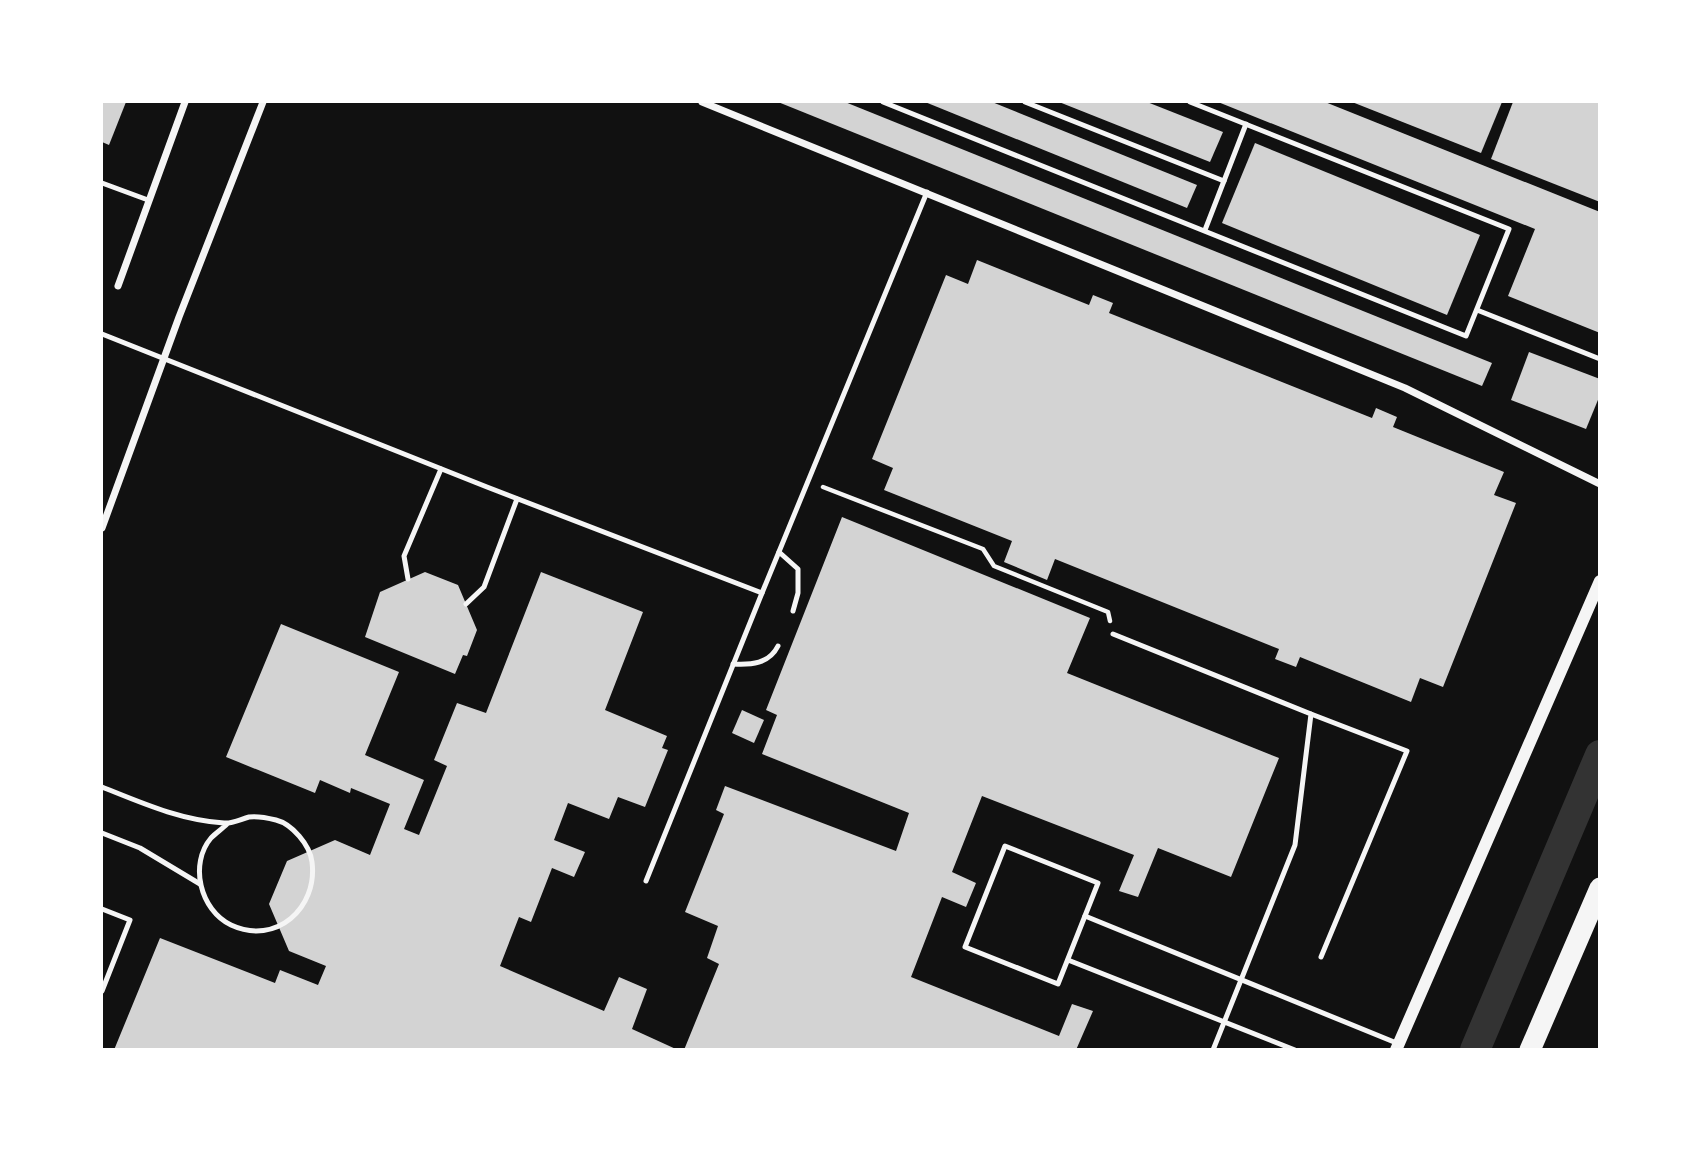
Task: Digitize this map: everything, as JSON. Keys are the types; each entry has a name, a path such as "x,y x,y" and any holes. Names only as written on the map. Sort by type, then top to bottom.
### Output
{"highway":[{"path":"1530,1049 1600,888"}],"street":[{"path":"118,286 185,102"},
{"path":"102,528 163,359 263,102"},
{"path":"702,102 1405,388 1600,484"},
{"path":"1398,1046 1600,581"}],"lane":[{"path":"883,102 1466,335 1509,229 1190,102"},
{"path":"1025,102 1224,181"},
{"path":"1205,230 1246,124"},
{"path":"102,183 148,200"},
{"path":"646,881 927,192"},
{"path":"1477,310 1600,359"},
{"path":"102,334 762,593"},
{"path":"408,579 404,556 441,469"},
{"path":"466,604 484,587 517,499"},
{"path":"779,552 798,569 798,593 793,611"},
{"path":"1113,634 1407,751 1321,957"},
{"path":"733,664 752,665 773,656 778,646"},
{"path":"1213,1049 1294,845 1311,715"},
{"path":"102,787 170,814 227,824"},
{"path":"252,816 278,820 300,835 312,859 313,885 302,909 282,926 256,931 230,925 210,908 200,884 200,861 210,839 227,824 252,816"},
{"path":"102,832 140,848 200,884"},
{"path":"1005,846 1098,883 1068,960 1058,984 965,947 1005,846"},
{"path":"102,909 130,920 102,991"},
{"path":"1085,916 1398,1046"},
{"path":"1068,960 1295,1049"}],"path":[{"path":"809,482 983,549 994,566 1108,612 1113,634"}],"building":[{"path":"102,102 126,102 109,145 102,142"},
{"path":"778,102 845,102 1492,363 1482,386"},
{"path":"925,102 992,102 1197,185 1187,208"},
{"path":"1059,102 1147,102 1223,132 1210,162"},
{"path":"1218,102 1325,102 1600,212 1600,333 1508,296 1535,229"},
{"path":"1352,102 1502,102 1481,153"},
{"path":"1513,102 1600,102 1600,202 1491,159"},
{"path":"1255,143 1480,235 1447,315 1222,223"},
{"path":"977,260 1089,305 1093,295 1113,303 1109,313 1372,418 1376,408 1397,417 1393,427 1504,472 1494,495 1516,503 1443,687 1420,678 1411,702 1300,657 1296,667 1275,659 1279,649 1055,559 1047,580 1004,562 1012,541 884,490 893,468 872,459 946,275 968,284"},
{"path":"1529,352 1600,379 1600,395 1586,429 1511,400"},
{"path":"842,517 1090,618 1067,673 1279,758 1231,877 1158,848 1138,897 1119,891 1134,855 982,796 952,872 976,883 966,907 942,897 911,977 1059,1036 1072,1004 1093,1011 1076,1050 684,1050 719,964 707,958 718,926 685,912 724,814 716,810 725,786 896,851 909,813 762,754 777,715 766,710"},
{"path":"425,572 458,585 477,630 467,656 463,655 455,674 365,637 380,592"},
{"path":"541,572 643,612 605,710 667,736 662,748 668,750 645,807 618,797 609,819 568,803 554,840 585,852 574,877 552,868 531,922 519,917 500,966 604,1011 619,977 647,989 632,1029 678,1050 114,1050 160,938 275,983 280,970 318,985 326,966 289,951 269,904 287,861 335,840 370,855 390,804 351,788 350,793 320,780 315,793 226,757 281,624 399,672 365,755 424,780 404,829 419,835 447,766 434,760 457,703 486,713"},
{"path":"742,710 764,720 754,743 732,733"}],"waterway":[{"path":"1475,1050 1600,755"}]}
